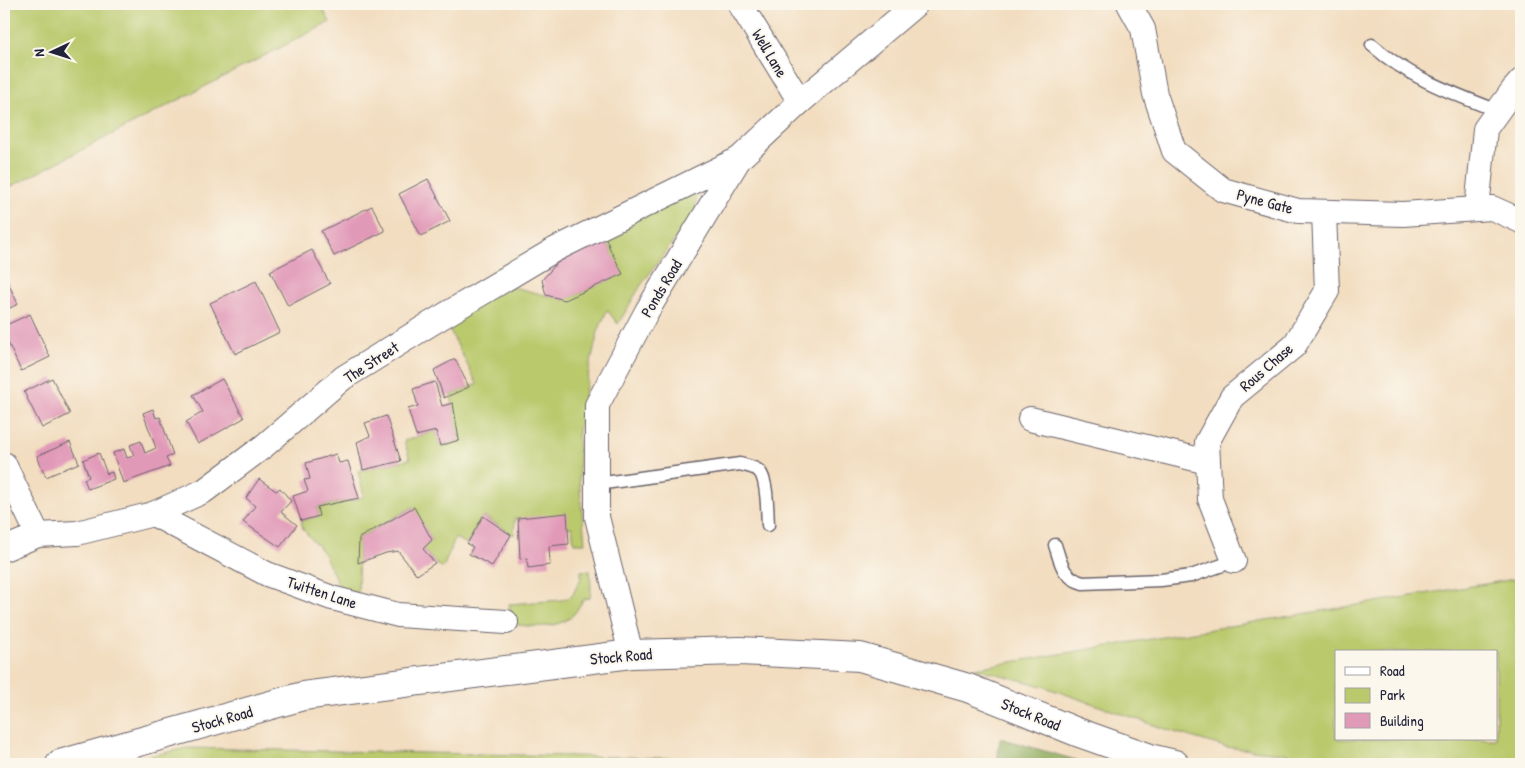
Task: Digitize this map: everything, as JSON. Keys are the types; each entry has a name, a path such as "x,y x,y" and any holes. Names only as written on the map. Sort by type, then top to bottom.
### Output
{"main road":[{"name":"Stock Road","path":"60,764 304,696 630,654 740,651 860,657 968,688 1077,732 1150,758 1175,764"}],"street":[{"name":"Well Lane","path":"740,4 800,102"},
{"name":"Ponds Road","path":"630,654 597,517 598,405 647,311 739,159 800,102 916,4"},
{"name":"Pyne Gate","path":"1129,4 1143,28 1155,94 1174,151 1223,190 1298,211 1403,214 1492,208 1521,221"},
{"path":"1477,209 1484,129 1521,81"},
{"name":"The Street","path":"4,549 38,535 78,533 152,514 204,491 264,446 343,378 430,324 554,250 739,159"},
{"name":"Rous Chase","path":"1234,561 1210,499 1207,442 1232,397 1294,346 1327,291 1324,212"},
{"path":"1030,419 1208,462"},
{"path":"4,464 38,535"},
{"name":"Twitten Lane","path":"152,514 267,574 332,598 398,615 506,622"}],"lane":[{"path":"1372,46 1416,77 1498,111"},
{"path":"597,484 740,464 749,466 758,471 764,479 768,525"},
{"path":"1055,545 1065,572 1072,580 1083,582 1161,580 1191,576 1234,561"}],"green space":[{"path":"4,4 320,4 330,22 4,190"},
{"path":"689,192 696,196 696,211 641,285 618,324 607,310 598,332 578,431 579,478 585,543 574,543 572,527 567,528 515,518 514,535 483,516 467,544 455,538 443,568 435,563 423,549 432,540 413,507 359,538 358,593 341,590 324,554 303,529 301,521 319,516 317,507 355,500 364,496 358,471 410,459 404,441 436,431 440,446 459,440 451,395 477,384 443,317 513,287 565,300 622,274 603,230"},
{"path":"590,570 590,598 584,599 567,620 544,626 512,624 509,604 562,600 572,596 581,578 581,571"},
{"path":"1521,578 1521,764 1341,764 1324,758 1225,747 1174,732 1042,686 975,668"},
{"path":"1000,738 1089,764 997,764"},
{"path":"187,748 670,758 751,764 113,764"}],"building":[{"path":"428,179 450,221 421,236 399,194"},
{"path":"372,206 385,231 334,256 321,231"},
{"path":"603,230 623,274 565,300 546,295 542,280 557,263 583,248"},
{"path":"312,250 330,284 288,306 270,271"},
{"path":"4,274 18,304 4,311"},
{"path":"256,281 280,332 235,354 210,303"},
{"path":"30,314 50,357 21,371 4,334 4,326"},
{"path":"455,359 469,387 444,398 434,370"},
{"path":"52,378 70,414 42,428 24,392"},
{"path":"222,379 244,418 198,444 186,422 203,412 193,395"},
{"path":"435,382 442,406 453,403 459,440 440,446 436,431 416,436 408,409 418,406 413,389"},
{"path":"153,409 156,418 160,417 173,455 166,458 170,466 123,483 113,453 124,449 127,458 134,456 130,445 141,441 145,453 156,448 143,413"},
{"path":"386,416 401,461 363,470 357,442 370,436 365,423"},
{"path":"70,442 79,463 46,477 37,456"},
{"path":"99,453 107,474 112,472 114,479 88,489 84,479 89,477 83,460"},
{"path":"336,454 339,463 348,461 359,498 317,507 319,516 301,521 293,496 308,491 304,480 310,479 306,463"},
{"path":"259,479 276,491 280,488 291,501 281,512 297,525 280,547 243,522 255,506 246,498"},
{"path":"414,507 432,540 423,549 435,563 417,575 398,551 386,553 358,563 359,538"},
{"path":"567,513 569,544 549,546 550,565 528,568 527,558 520,559 518,518"},
{"path":"483,516 511,535 492,566 469,554 473,547 467,544"}]}
